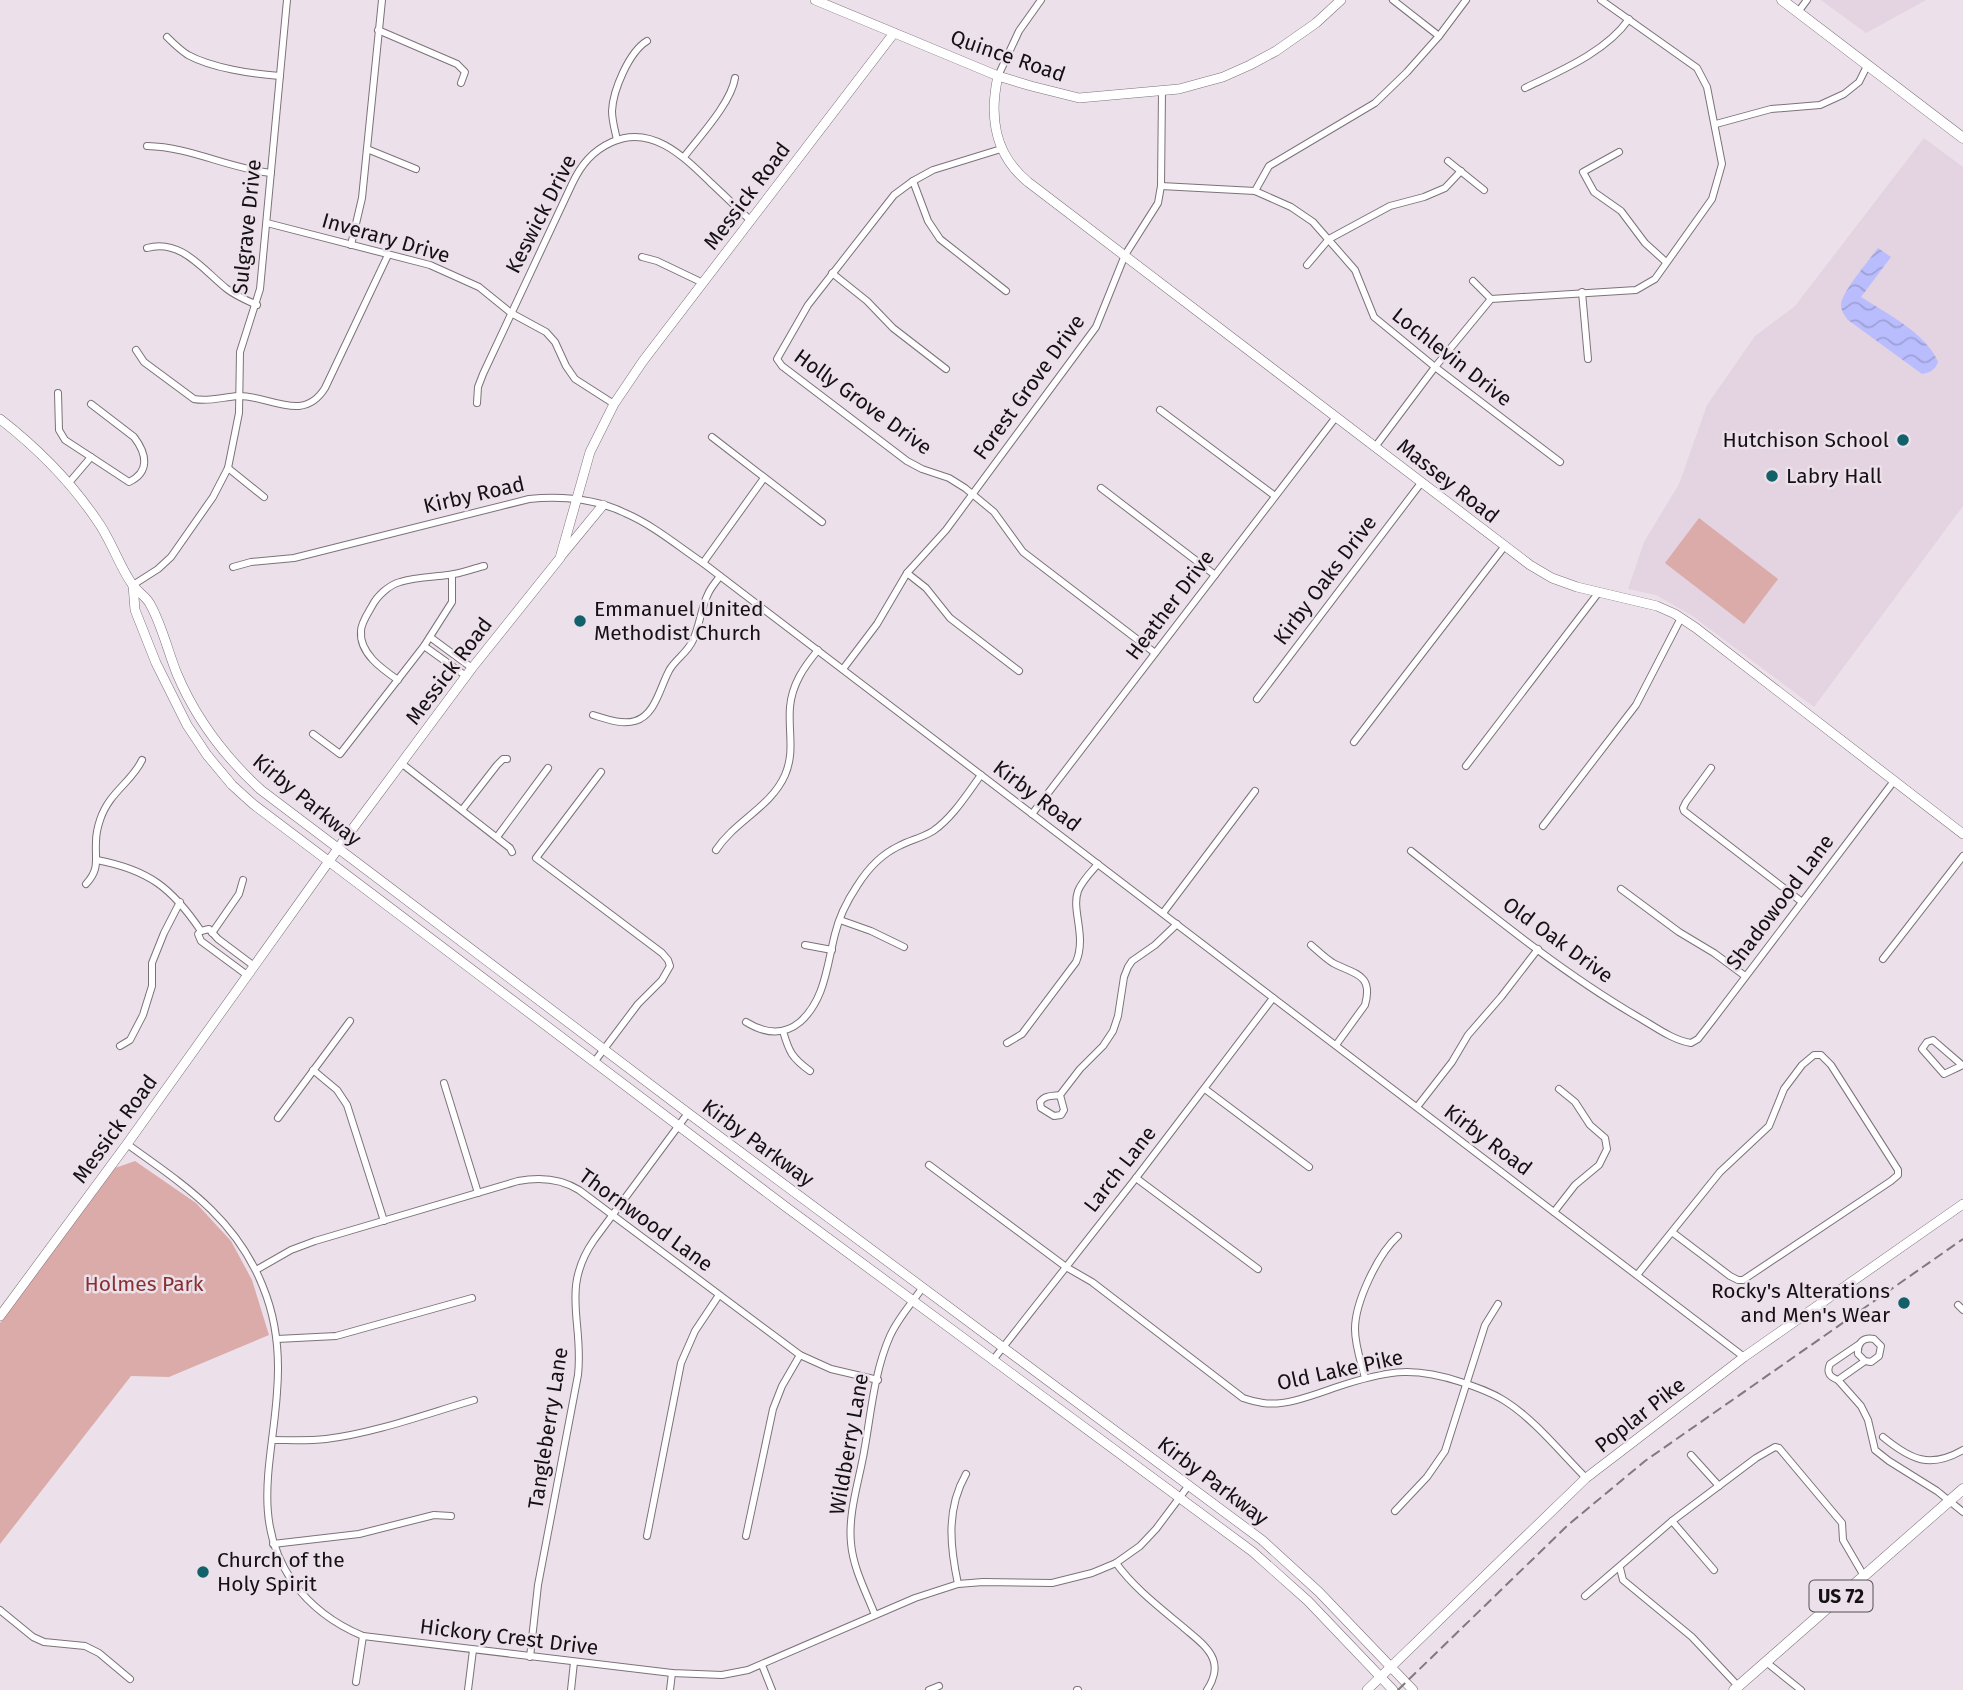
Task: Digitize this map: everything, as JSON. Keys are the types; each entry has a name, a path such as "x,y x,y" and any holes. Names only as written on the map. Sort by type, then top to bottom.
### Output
{"main road":[{"name":"Quince Road","path":"815,0 998,76 1079,98 1161,91 1208,82 1257,62 1276,51 1310,28 1341,0"},
{"path":"1782,0 1963,138"},
{"name":"Messick Road","path":"0,1316 401,763 560,558 590,452 614,404 643,361 894,33"},
{"name":"Massey Road","path":"998,76 994,128 1006,159 1022,177 1504,547 1552,578 1577,587 1645,602 1681,618 1963,834"},
{"name":"Kirby Parkway","path":"0,419 43,456 96,518 133,585 150,603 178,676 198,713 214,739 261,790 1286,1560 1413,1690"},
{"path":"560,558 603,505"},
{"name":"Kirby Parkway","path":"133,585 135,610 156,663 187,725 232,785 253,804 913,1301 1253,1552 1308,1601 1393,1690"},
{"name":"Poplar Pike","path":"1367,1690 1586,1478 1744,1357 1963,1204"},
{"name":"US 72","path":"1736,1688 1963,1489"}],"street":[{"name":"Sulgrave Drive","path":"133,585 170,557 213,497 228,468 240,396 240,352 260,289 287,0"},
{"path":"351,245 361,207 382,0"},
{"path":"998,76 1013,42 1041,0"},
{"path":"1393,0 1439,36"},
{"path":"1255,191 1269,166 1375,103 1439,36 1466,0"},
{"path":"1375,447 1491,299 1636,290 1655,279 1712,199 1722,163 1707,87 1697,68 1601,0"},
{"path":"1798,12 1807,0"},
{"path":"1525,88 1570,66 1619,32 1629,19"},
{"path":"378,30 457,64 465,72 461,83"},
{"path":"167,37 182,51 200,60 248,73 280,76"},
{"path":"647,41 634,51 615,95 613,117 617,140 638,137 668,146 684,157 750,220"},
{"path":"1716,124 1771,109 1820,105 1844,94 1859,82 1868,64"},
{"path":"684,157 728,99 733,91 735,78"},
{"name":"Forest Grove Drive","path":"843,669 877,624 907,573 974,494 1096,327 1125,255 1158,203 1161,186 1161,91"},
{"name":"Keswick Drive","path":"477,404 480,380 580,168 598,150 617,140"},
{"path":"147,146 181,149 237,168 271,173"},
{"path":"367,149 416,169"},
{"path":"946,369 893,328 867,301 832,273 888,202 913,181 943,166 1001,149"},
{"path":"1619,152 1583,173 1594,192 1621,211 1645,243 1665,262"},
{"path":"1448,161 1484,190"},
{"path":"1307,265 1329,239 1390,206 1445,188 1461,171"},
{"path":"913,181 928,221 940,239 1006,291"},
{"name":"Lochlevin Drive","path":"1161,186 1255,191 1291,207 1313,222 1355,270 1374,317 1435,368 1560,463"},
{"name":"Inverary Drive","path":"267,223 430,265 483,290 511,313 546,332 555,342 575,379 614,404"},
{"path":"148,248 160,245 177,250 197,262 230,292 257,304"},
{"path":"136,350 144,362 194,399 211,400 240,396 293,407 309,404 317,399 328,383 388,255"},
{"path":"642,257 657,261 703,283"},
{"name":"Holly Grove Drive","path":"832,273 802,313 777,359 784,368 907,461 950,478 974,494 994,512 1023,552 1155,653"},
{"path":"1473,281 1491,299"},
{"path":"1582,292 1588,359"},
{"path":"58,393 59,430 65,440 129,482 139,476 145,464 139,443 90,404"},
{"path":"1160,410 1275,496"},
{"name":"Heather Drive","path":"1032,814 1336,417"},
{"path":"712,438 822,522"},
{"path":"68,484 91,457"},
{"path":"228,468 264,497"},
{"path":"703,563 764,478"},
{"name":"Kirby Oaks Drive","path":"1257,699 1421,483"},
{"path":"1101,488 1215,575"},
{"name":"Kirby Road","path":"233,567 251,562 294,558 530,499 576,500 626,513 703,563 1744,1357"},
{"path":"1354,742 1504,547"},
{"path":"398,680 379,667 365,649 360,633 374,602 398,582 452,575 484,566"},
{"path":"907,573 926,588 950,618 1019,671"},
{"path":"313,734 340,754 424,646 452,602 452,575"},
{"path":"593,715 629,722 638,720 649,712 671,667 691,645 708,593 720,576"},
{"path":"1466,766 1599,592"},
{"path":"1543,826 1636,705 1681,618"},
{"path":"430,637 469,672"},
{"path":"424,646 469,672"},
{"path":"716,850 737,826 771,797 783,779 788,769 791,749 792,696 799,677 818,650"},
{"path":"463,810 497,765 507,759"},
{"path":"86,884 92,878 97,860 96,841 101,819 111,798 138,769 142,760"},
{"path":"401,763 497,837 512,852"},
{"path":"497,837 548,768"},
{"path":"1711,768 1686,802 1684,811 1802,902"},
{"path":"595,1061 638,1004 666,975 670,962 662,953 536,858 601,772"},
{"path":"746,1022 764,1031 783,1031 801,1021 815,1002 826,977 840,920 856,888 873,866 895,848 938,827 981,775"},
{"name":"Shadowood Lane","path":"1693,1043 1894,781"},
{"path":"1163,913 1255,791"},
{"name":"Old Oak Drive","path":"1410,851 1538,949 1617,1004 1684,1042 1693,1043"},
{"path":"1883,959 1963,856"},
{"path":"97,860 147,875 158,882 180,902 201,931"},
{"path":"1007,1043 1022,1034 1076,962 1081,948 1077,893 1098,864"},
{"path":"212,933 239,894 243,880"},
{"path":"1621,888 1679,932 1745,976"},
{"path":"120,1046 134,1035 143,1015 152,986 152,964 180,902"},
{"path":"840,920 904,947"},
{"path":"1060,1095 1113,1031 1124,977 1132,961 1155,945 1177,924"},
{"path":"201,931 209,929 254,966"},
{"path":"201,931 198,938 203,944 247,975"},
{"path":"805,945 832,950"},
{"path":"1311,945 1331,962 1354,971 1366,986 1365,1005 1336,1045"},
{"path":"1417,1107 1452,1062 1468,1035 1538,949"},
{"name":"Larch Lane","path":"993,1360 1273,998"},
{"path":"278,1118 350,1021"},
{"path":"783,1031 793,1058 810,1071"},
{"path":"1933,1040 1963,1065 1944,1074 1922,1049 1927,1042 1933,1040"},
{"path":"1637,1275 1720,1172 1769,1126 1784,1089 1806,1061 1818,1054 1831,1065 1894,1161 1898,1173 1888,1183 1741,1281 1730,1276 1672,1232"},
{"path":"313,1070 337,1090 347,1105 384,1221"},
{"path":"444,1083 478,1193"},
{"path":"1205,1088 1309,1167"},
{"path":"1554,1212 1575,1185 1600,1165 1607,1149 1605,1138 1590,1125 1575,1101 1559,1089"},
{"name":"Tangleberry Lane","path":"530,1657 540,1576 578,1375 580,1354 575,1302 576,1278 588,1248 688,1113"},
{"name":"Hickory Crest Drive","path":"127,1144 208,1205 230,1230 256,1270 272,1312 277,1339 277,1390 267,1497 273,1544 287,1573 307,1600 329,1619 363,1636 672,1673 735,1674 762,1665 926,1594 958,1584 1059,1582 1081,1577 1116,1563 1148,1538 1189,1485"},
{"name":"Old Lake Pike","path":"929,1165 1066,1267 1092,1282 1243,1398 1266,1404 1290,1401 1364,1378 1399,1371 1441,1375 1504,1401 1516,1409 1586,1478"},
{"path":"1136,1178 1258,1269"},
{"name":"Thornwood Lane","path":"256,1270 303,1245 527,1179 551,1179 574,1187 800,1355 823,1367 877,1380"},
{"path":"1364,1378 1356,1337 1358,1311 1378,1262 1398,1236"},
{"name":"Wildberry Lane","path":"875,1615 857,1569 851,1537 852,1514 877,1380 889,1339 923,1287"},
{"path":"648,1536 681,1363 695,1331 719,1295"},
{"path":"277,1339 336,1336 472,1297"},
{"path":"1395,1511 1440,1459 1452,1433 1486,1321 1498,1304"},
{"path":"1838,1380 1865,1361 1876,1360 1881,1351 1878,1342 1868,1338 1860,1343 1830,1364 1829,1373 1861,1406 1868,1420 1875,1450 1937,1491 1963,1512"},
{"path":"1860,1343 1858,1354 1865,1361"},
{"path":"746,1536 773,1409 782,1386 800,1355"},
{"path":"272,1440 338,1437 474,1400"},
{"path":"1883,1437 1906,1455 1934,1461 1944,1460 1963,1450"},
{"path":"1585,1597 1672,1521 1756,1458 1775,1447 1779,1448 1842,1523 1843,1539 1864,1576"},
{"path":"1691,1455 1719,1486"},
{"path":"1898,1466 1906,1455"},
{"path":"958,1584 952,1554 952,1517 956,1495 966,1474"},
{"path":"273,1544 359,1534 434,1515 451,1516"},
{"path":"1672,1521 1714,1570"},
{"path":"1116,1563 1137,1588 1199,1641 1213,1658 1213,1680 1207,1690"},
{"path":"1620,1568 1623,1580 1692,1637 1736,1688"},
{"path":"0,1610 33,1637 44,1642 85,1646 99,1653 130,1679"},
{"path":"356,1682 363,1636"},
{"path":"468,1690 473,1650"},
{"path":"571,1690 574,1661"},
{"path":"1766,1662 1801,1690"},
{"path":"762,1665 772,1690"},
{"path":"670,1690 672,1673"},
{"path":"929,1690 939,1686"}],"shaded area":[{"path":"1821,0 1926,0 1866,33"},
{"path":"1924,138 1963,167 1963,506 1814,707 1691,615 1656,595 1628,589 1644,542 1679,484 1707,405 1755,336 1795,306"}],"green space":[{"path":"1699,518 1778,579 1744,624 1665,563"},
{"name":"Holmes Park","path":"135,1161 196,1203 231,1241 252,1280 269,1335 169,1377 131,1376 0,1544 0,1323 115,1168"}],"water":[{"path":"1878,248 1891,257 1861,297 1905,325 1925,342 1938,362 1934,369 1928,372 1922,374 1848,320 1842,311 1842,300 1846,293"}],"railway":[{"path":"1398,1690 1568,1525 1645,1461 1963,1239"}],"place":[{"name":"Hutchison School","path":"1903,440"},
{"name":"Labry Hall","path":"1772,476"},
{"name":"Emmanuel United Methodist Church","path":"580,621"},
{"name":"Rocky's Alterations and Men's Wear","path":"1904,1303"},
{"name":"Church of the Holy Spirit","path":"203,1572"}]}
